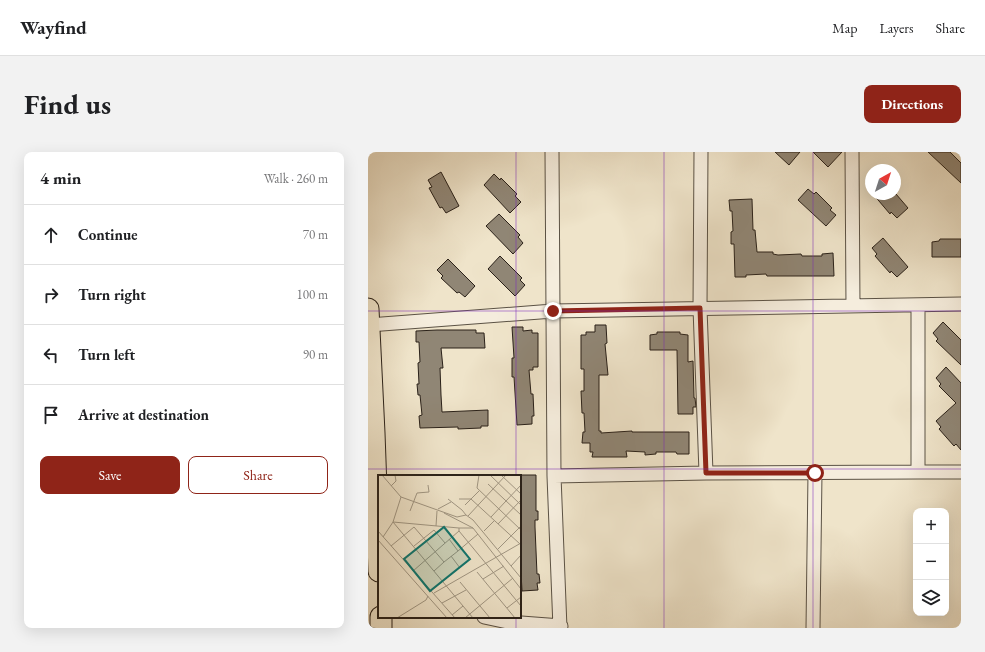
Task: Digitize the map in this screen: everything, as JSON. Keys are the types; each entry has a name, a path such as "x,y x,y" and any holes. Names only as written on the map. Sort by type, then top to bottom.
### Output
{"highway":[{"path":"368,319 378,543"},
{"path":"380,618 381,628"}],"street":[{"path":"489,618 508,622 560,627 554,476 552,152"},
{"path":"701,152 700,308 706,473"},
{"path":"852,152 853,306"},
{"path":"368,319 553,311 961,304"},
{"path":"918,305 918,472"},
{"path":"554,476 706,473 961,472"},
{"path":"813,628 815,473"}],"building":[{"path":"775,152 800,152 789,165"},
{"path":"813,152 842,152 828,167"},
{"path":"928,152 950,152 961,163 961,183"},
{"path":"441,172 459,206 446,213 442,207 440,208 429,188 432,187 428,180"},
{"path":"494,174 500,180 501,178 517,194 515,196 521,202 510,213 484,185"},
{"path":"808,189 814,194 816,192 832,208 830,210 836,215 826,226 798,200"},
{"path":"752,199 753,230 755,230 757,252 773,252 773,254 778,255 801,254 802,256 822,256 822,254 833,253 834,276 767,276 766,274 735,277 734,244 731,244 731,232 733,231 732,211 730,211 729,200"},
{"path":"878,200 901,200 908,208 897,218 891,212 890,214"},
{"path":"499,214 520,235 518,237 523,243 513,254 486,226"},
{"path":"883,238 908,267 897,277 891,271 890,273 875,256 877,254 872,248"},
{"path":"940,239 961,239 961,257 932,257 932,242 939,241"},
{"path":"500,256 522,278 520,280 525,285 515,296 488,269"},
{"path":"448,259 475,286 465,297 459,292 457,293 441,278 443,276 437,270"},
{"path":"943,322 961,340 961,365 936,341 938,339 933,333"},
{"path":"595,325 606,325 607,343 605,344 608,375 599,375 599,431 601,431 601,433 632,431 689,432 689,454 677,454 676,452 656,452 656,454 645,455 645,452 626,451 627,457 592,457 593,452 590,452 590,443 582,443 583,432 585,432 581,391 584,391 584,369 581,369 581,335 586,335 586,332 595,332"},
{"path":"512,327 523,327 523,331 532,330 532,333 538,333 538,367 533,367 533,370 529,370 531,394 533,394 534,416 532,416 532,424 517,425 514,377 512,377 512,358 514,358"},
{"path":"476,330 476,333 484,333 485,348 441,348 443,368 440,368 441,395 442,412 488,410 488,426 481,426 481,428 458,429 458,427 420,428 419,416 422,415 420,395 418,395 417,384 419,384 418,363 420,362 419,342 416,342 416,331"},
{"path":"657,332 680,332 680,334 688,335 688,362 693,361 694,398 696,407 693,407 693,414 678,414 677,350 650,350 650,335 657,334"},
{"path":"946,367 961,383 961,450 956,444 954,446 939,429 941,427 936,421 956,403 939,386 941,384 936,378"},
{"path":"521,475 536,475 536,511 538,511 538,520 535,520 535,527 537,574 539,574 540,583 537,583 538,590 522,591"}],"route":[{"path":"553,311 700,308 706,473 815,473"}]}
